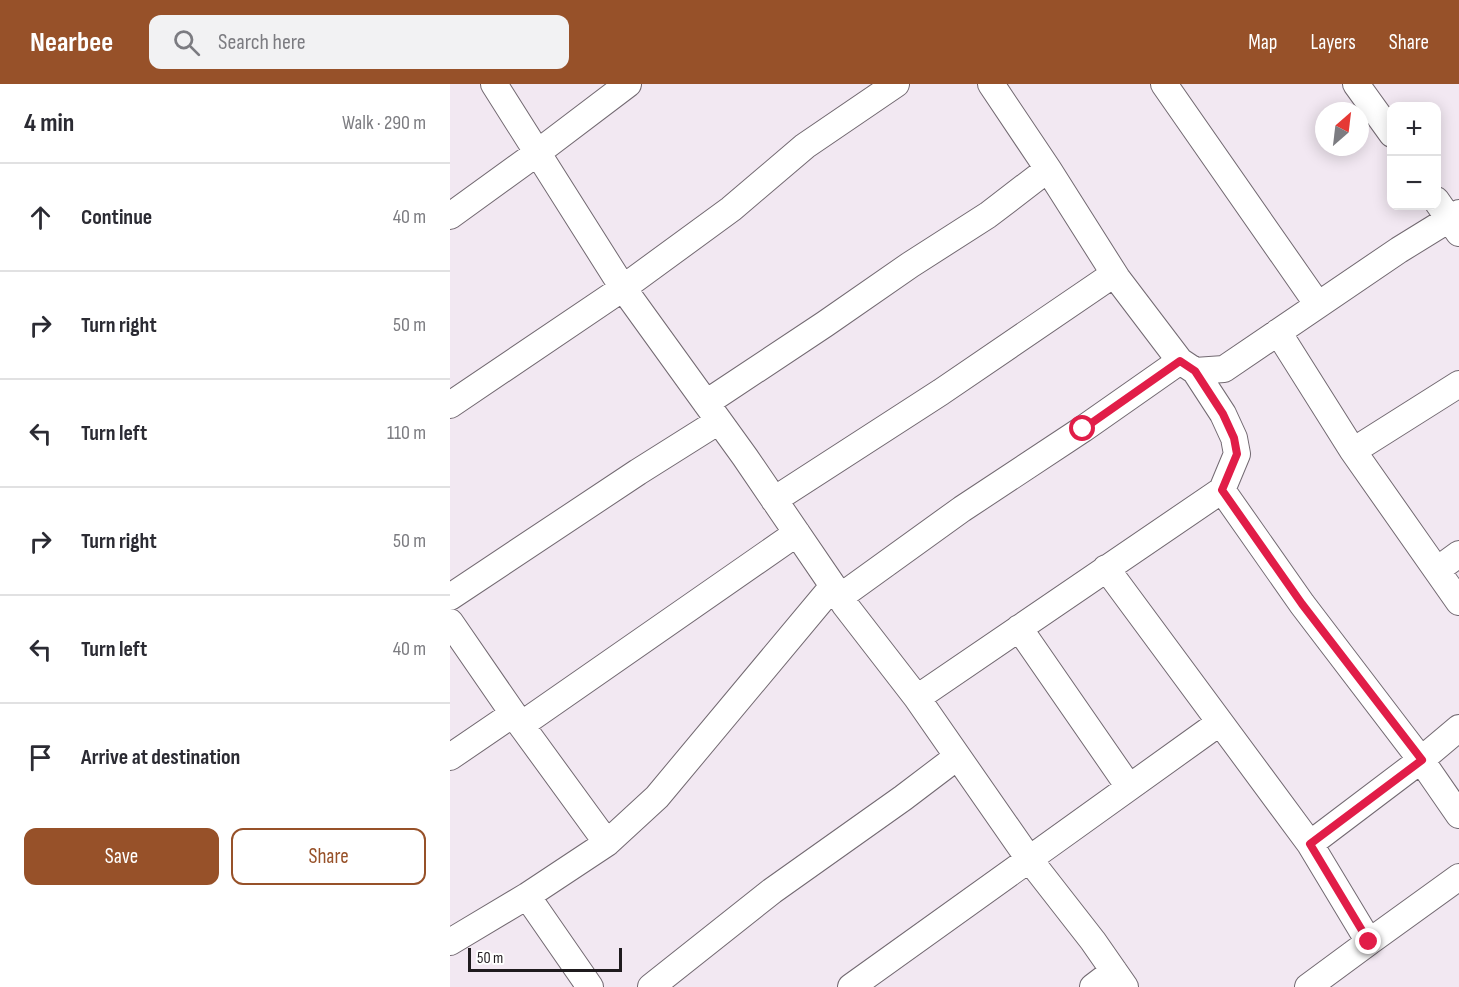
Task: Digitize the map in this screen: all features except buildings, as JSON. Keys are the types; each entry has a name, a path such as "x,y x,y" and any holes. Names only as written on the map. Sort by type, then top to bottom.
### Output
{"street":[{"path":"494,84 622,288 837,591 917,698 1029,859 1120,979 1093,987"},
{"path":"450,216 627,84"},
{"path":"450,405 622,288 731,209 805,146 896,84"},
{"path":"917,698 1222,490 1237,454 1234,438 1223,414 1188,366 1114,274 991,84"},
{"path":"1164,84 1318,305"},
{"path":"1356,84 1387,127"},
{"path":"450,597 638,472 825,324 988,214 1048,169"},
{"path":"450,942 527,896 607,843 657,797 837,591 1083,429 1188,366 1224,369 1451,216"},
{"path":"774,500 940,392 1114,274"},
{"path":"1278,332 1353,451 1459,602"},
{"path":"1353,451 1459,384"},
{"path":"1222,490 1302,604 1422,760 1459,815"},
{"path":"450,757 517,719 797,533"},
{"path":"1437,570 1459,554"},
{"path":"1106,568 1310,844 1369,942"},
{"path":"450,622 607,843"},
{"path":"1019,628 1129,787"},
{"path":"851,987 1219,723"},
{"path":"1310,844 1422,760 1459,728"},
{"path":"651,987 772,891 957,757"},
{"path":"1308,987 1459,877"},
{"path":"527,896 589,987"}],"route":[{"path":"1083,429 1180,361 1195,371 1223,414 1234,438 1237,454 1222,490 1302,604 1422,760 1310,844 1369,942"}]}
